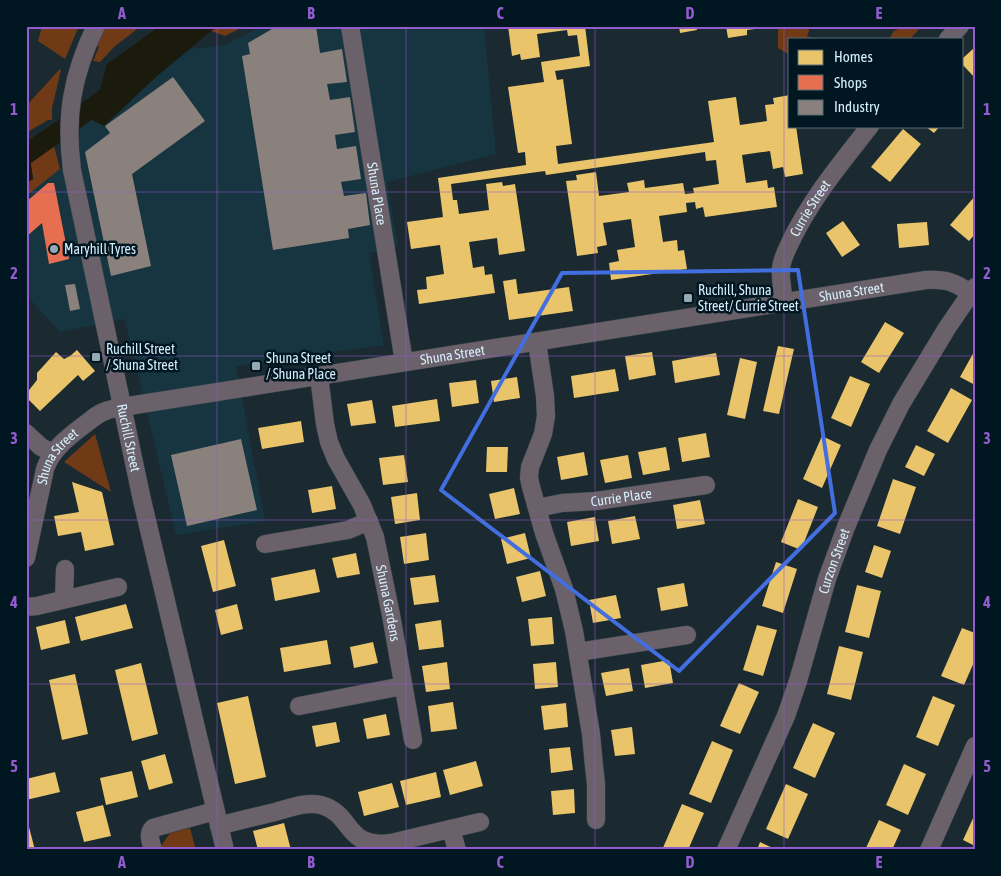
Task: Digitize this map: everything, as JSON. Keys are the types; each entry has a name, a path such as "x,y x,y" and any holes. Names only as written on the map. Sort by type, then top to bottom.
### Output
{"street":[{"name":"Ruchill Street","path":"96,26 79,63 73,88 69,145 75,187 142,500 224,850"},
{"name":"Shuna Place","path":"350,26 404,362"},
{"path":"949,38 960,26"},
{"name":"Currie Street","path":"784,303 781,279 782,261 794,236 822,188 868,128"},
{"name":"Shuna Street","path":"26,558 48,461 60,445 97,415 106,411 404,362 937,280 948,281 973,290"},
{"name":"Curzon Street","path":"726,850 786,716 827,579 878,450 901,404 947,328 973,290"},
{"path":"537,342 545,396 546,424 529,473 536,508 569,606 578,652 596,784 596,820"},
{"name":"Shuna Gardens","path":"319,376 329,442 336,459 358,497 375,537 413,740"},
{"path":"26,433 38,444 53,453"},
{"name":"Currie Place","path":"536,508 706,485"},
{"path":"265,544 352,529 369,521"},
{"path":"64,600 65,569"},
{"path":"26,607 118,587"},
{"path":"578,652 687,635"},
{"path":"299,706 403,686"},
{"path":"928,850 975,746"},
{"path":"153,850 150,835 153,828 311,804 334,810 356,836 372,844 391,843 480,822"},
{"path":"452,829 457,850"}],"highlighted area":[{"path":"798,270 835,513 679,671 441,490 562,273"}],"shaded area":[{"path":"42,26 79,26 65,59 38,41"},
{"path":"106,26 141,26 114,47 100,62 93,61 99,47 97,46"},
{"path":"160,26 219,26 157,76 104,126 86,117 82,103 100,90 107,64"},
{"path":"219,26 245,26 225,36 211,31"},
{"path":"263,26 484,26 496,154 387,182 398,246 369,253 384,345 236,366 265,521 176,535 125,319 60,332 26,295 26,196 80,151 80,120 86,117 104,126 157,76 190,49 225,45"},
{"path":"778,26 808,26 807,36 813,38 788,38 788,54 778,48"},
{"path":"905,26 922,26 911,38 890,38 894,31"},
{"path":"60,69 52,108 52,120 48,120 26,133 26,106"},
{"path":"53,124 53,142 30,158 33,179 26,183 26,142"},
{"path":"53,142 60,169 26,196 26,183 33,179 30,158"},
{"path":"95,434 111,492 64,462"},
{"path":"190,828 196,850 175,850 174,847 162,850 161,846 170,833"}],"building: Homes":[{"path":"508,26 585,26 590,66 555,71 557,80 563,79 572,144 556,146 558,164 714,142 708,101 736,97 740,125 767,121 765,105 774,104 773,98 788,95 788,128 796,128 803,174 785,177 783,167 773,169 770,151 742,155 746,183 767,180 768,188 774,187 777,207 705,217 703,207 696,209 695,202 686,203 687,212 659,216 663,242 677,240 678,251 684,250 687,269 611,280 609,263 619,261 617,250 635,247 631,219 603,223 607,245 597,247 598,253 577,256 566,181 577,180 576,175 596,172 599,196 629,192 627,183 644,180 645,188 683,183 685,194 694,193 693,188 719,184 716,160 706,161 705,152 546,175 545,171 451,184 453,200 457,200 459,214 489,210 486,184 502,182 503,186 515,184 525,251 499,255 497,238 469,242 473,268 484,266 485,275 492,274 495,293 419,304 417,290 427,289 426,277 444,274 440,245 411,249 407,222 443,217 438,178 526,165 525,152 518,153 508,87 544,82 541,62 580,56 577,35 568,36 567,30 537,34 540,57 521,60 520,54 512,56"},
{"path":"679,26 696,26 697,30 680,33"},
{"path":"726,26 754,26 755,29 747,30 747,35 728,38"},
{"path":"975,47 975,78 964,66 964,57"},
{"path":"928,128 938,128 934,133"},
{"path":"903,129 921,144 890,182 871,167"},
{"path":"975,196 975,234 969,241 950,225"},
{"path":"843,221 860,245 842,257 826,233"},
{"path":"927,222 929,245 899,248 897,224"},
{"path":"516,279 518,294 569,287 573,311 509,320 503,281"},
{"path":"885,322 904,333 879,373 861,362"},
{"path":"778,346 794,349 779,414 763,411"},
{"path":"77,350 95,371 83,381 78,375 40,411 26,397 26,394 37,380 37,373 56,352 64,359"},
{"path":"975,350 975,385 960,377"},
{"path":"652,352 656,375 629,380 625,356"},
{"path":"716,353 720,375 675,383 672,361"},
{"path":"740,358 757,362 745,419 727,415"},
{"path":"615,369 619,391 574,398 571,376"},
{"path":"850,376 870,384 851,427 831,418"},
{"path":"517,377 520,398 494,402 491,381"},
{"path":"476,380 479,403 452,407 449,383"},
{"path":"951,388 972,400 948,443 927,431"},
{"path":"437,399 440,421 395,427 392,406"},
{"path":"372,400 376,423 351,426 347,404"},
{"path":"301,421 304,442 262,449 258,428"},
{"path":"706,433 710,457 682,462 678,438"},
{"path":"822,436 841,445 822,488 803,479"},
{"path":"916,445 935,454 924,476 905,467"},
{"path":"487,447 508,447 507,472 486,472"},
{"path":"666,447 670,470 643,475 638,452"},
{"path":"584,452 588,475 561,480 557,457"},
{"path":"404,455 408,482 383,485 379,458"},
{"path":"628,455 632,478 605,483 600,460"},
{"path":"893,479 916,487 900,534 877,526"},
{"path":"72,482 102,492 114,545 85,551 81,532 58,536 54,516 79,512"},
{"path":"332,486 336,509 312,513 308,490"},
{"path":"514,488 520,514 495,519 489,494"},
{"path":"417,493 420,520 395,524 391,497"},
{"path":"798,499 818,507 801,550 781,542"},
{"path":"700,500 705,524 677,529 673,505"},
{"path":"635,516 640,539 612,544 608,521"},
{"path":"595,517 599,541 571,546 567,522"},
{"path":"426,533 429,560 404,564 400,537"},
{"path":"525,533 531,558 507,564 501,539"},
{"path":"224,540 236,586 213,592 201,546"},
{"path":"874,545 891,551 882,578 865,572"},
{"path":"356,553 360,574 337,578 332,558"},
{"path":"776,562 797,569 783,613 762,606"},
{"path":"315,569 320,592 275,601 271,578"},
{"path":"540,571 546,596 522,602 516,577"},
{"path":"435,575 439,602 414,605 410,578"},
{"path":"684,583 688,606 661,611 657,588"},
{"path":"857,585 881,591 869,638 845,632"},
{"path":"616,595 621,618 593,623 589,600"},
{"path":"126,604 133,628 81,641 75,617"},
{"path":"237,604 243,629 221,635 215,610"},
{"path":"552,617 554,644 531,646 528,619"},
{"path":"65,620 70,643 41,650 36,627"},
{"path":"441,620 444,647 419,650 415,624"},
{"path":"757,625 777,630 763,676 743,670"},
{"path":"962,628 975,633 975,660 964,685 941,676"},
{"path":"327,640 331,664 284,672 280,648"},
{"path":"373,642 378,663 354,668 350,647"},
{"path":"839,646 863,652 851,700 827,694"},
{"path":"669,660 673,683 645,688 641,665"},
{"path":"447,662 450,689 426,692 422,666"},
{"path":"556,662 558,687 535,689 533,664"},
{"path":"141,663 158,734 132,741 115,670"},
{"path":"629,668 633,691 606,696 601,673"},
{"path":"75,674 88,734 62,740 49,680"},
{"path":"739,683 759,692 740,734 720,726"},
{"path":"248,696 266,777 235,784 217,703"},
{"path":"933,696 955,705 938,746 916,737"},
{"path":"453,702 457,729 431,732 428,706"},
{"path":"566,703 568,727 544,730 541,706"},
{"path":"386,714 390,735 367,739 363,719"},
{"path":"336,722 340,742 316,747 312,726"},
{"path":"813,723 835,733 815,778 793,768"},
{"path":"632,727 635,754 615,756 611,730"},
{"path":"712,741 733,750 711,803 689,794"},
{"path":"570,747 573,770 551,773 549,749"},
{"path":"165,754 173,783 149,790 141,761"},
{"path":"476,761 483,786 450,795 443,770"},
{"path":"904,764 926,774 908,815 886,805"},
{"path":"132,771 138,797 106,805 100,778"},
{"path":"55,772 60,792 26,800 26,779"},
{"path":"436,772 441,797 406,805 400,781"},
{"path":"392,783 399,807 364,816 358,792"},
{"path":"786,784 808,794 788,839 766,829"},
{"path":"574,789 575,813 553,815 551,791"},
{"path":"682,804 704,813 688,850 662,850"},
{"path":"103,805 111,836 84,842 76,812"},
{"path":"975,814 975,846 963,840"},
{"path":"879,820 901,830 892,850 865,850"},
{"path":"284,823 291,850 258,850 253,831"},
{"path":"29,827 35,850 26,850 26,828"},
{"path":"760,842 777,850 757,850"}],"building: Shops":[{"path":"48,183 54,183 69,259 49,264 42,223 26,237 26,202"}],"building: Industry":[{"path":"277,26 316,26 320,53 342,49 347,82 327,84 330,100 350,97 355,132 335,135 337,149 356,146 361,179 341,182 344,196 366,193 370,225 348,229 349,238 273,250 242,56 250,54 248,43"},
{"path":"173,77 205,121 132,174 151,266 111,276 85,152 110,133 105,126"},
{"path":"75,284 80,309 70,311 65,285"},
{"path":"241,439 257,510 187,526 171,455"}],"waterway":[{"path":"26,155 106,98"}],"place":[{"name":"Maryhill Tyres","path":"54,249"},
{"name":"Ruchill, Shuna Street/ Currie Street","path":"688,298"},
{"name":"Ruchill Street / Shuna Street","path":"96,357"},
{"name":"Shuna Street / Shuna Place","path":"256,366"}]}
